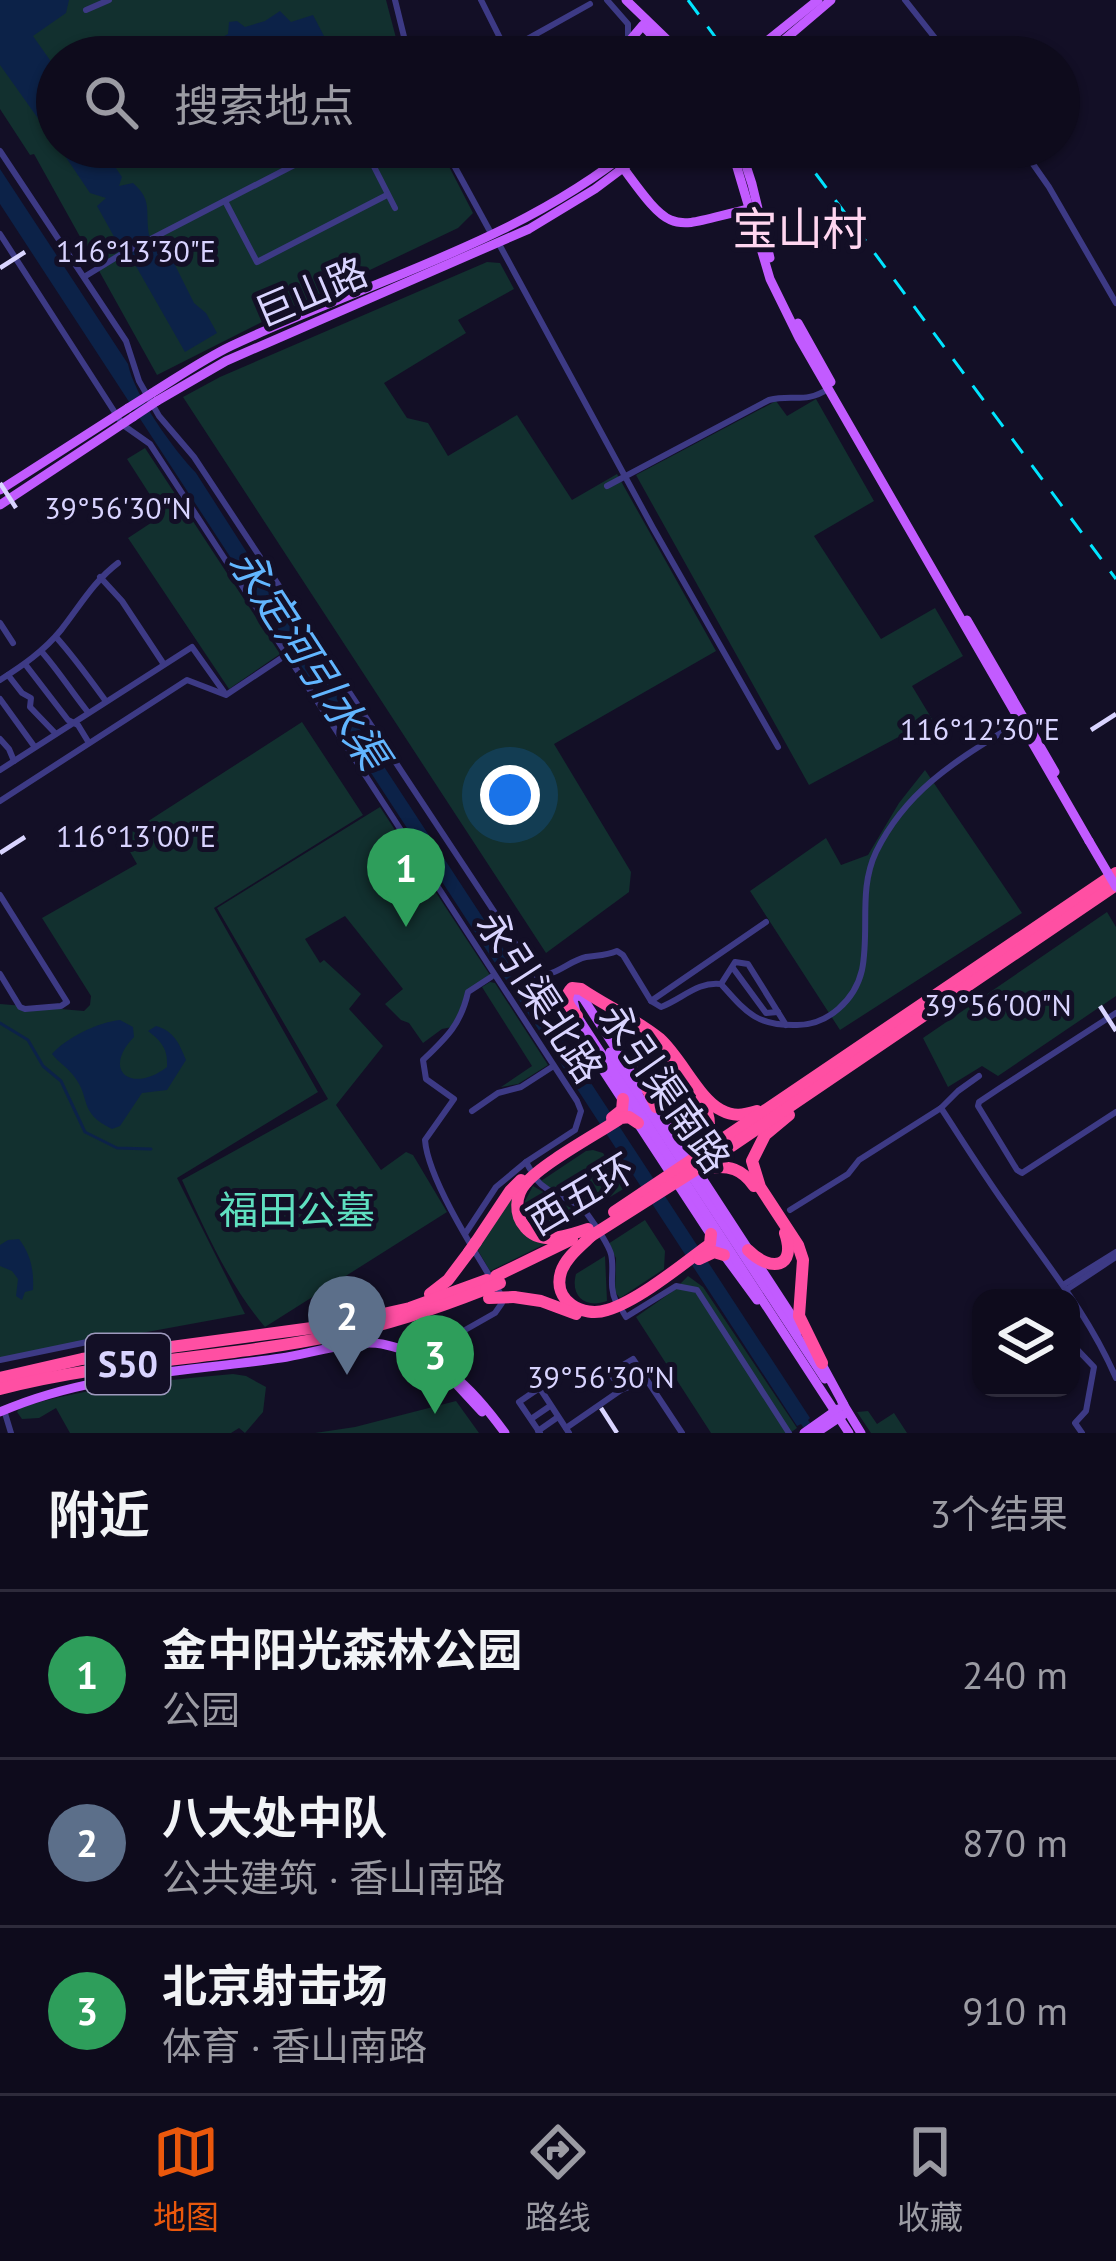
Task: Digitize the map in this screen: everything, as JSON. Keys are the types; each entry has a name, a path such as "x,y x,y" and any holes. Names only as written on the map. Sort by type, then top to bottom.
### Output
{"highway":[{"name":"西五环","path":"0,1389 84,1370 275,1346 360,1330 491,1285 590,1233 705,1158 1116,874"},
{"name":"西五环","path":"817,1081 1116,886"},
{"path":"577,1016 566,1000 572,988 657,1036 704,1096 718,1109 739,1116 817,1081"},
{"path":"656,1107 643,1080 643,1067 664,1055 674,1060 709,1114 705,1158 747,1176 787,1237 787,1258 780,1264 760,1262 748,1250"},
{"path":"817,1081 764,1135 752,1161 760,1187 798,1245 803,1260 799,1316 822,1363"},
{"path":"410,1308 448,1280 516,1184 627,1112"},
{"path":"590,1233 541,1237 522,1223 517,1203 529,1180 597,1131"},
{"path":"590,1233 565,1264 560,1282 570,1305 586,1312 622,1304 685,1266"},
{"path":"491,1285 514,1297 596,1319 618,1311 715,1246"},
{"name":"西五环","path":"275,1346 334,1325 491,1285"},
{"name":"西五环","path":"0,1378 82,1359 258,1348"}],"main road":[{"path":"622,0 655,36"},
{"path":"773,36 818,0"},
{"path":"789,36 831,0"},
{"path":"634,36 645,24"},
{"path":"645,24 660,36"},
{"name":"巨山路","path":"0,505 229,347 547,220 609,168"},
{"path":"628,168 658,213 671,223 684,225 754,208"},
{"path":"742,168 790,309 1116,886"},
{"path":"754,208 770,279 799,338 1116,874"},
{"name":"巨山路","path":"0,490 120,420"},
{"path":"577,1016 573,1000 577,995 656,1107 822,1363 841,1411 803,1433"},
{"name":"永引渠南路","path":"849,1433 841,1411 579,1007 577,1016 587,1033 772,1318 841,1411 861,1433"},
{"path":"587,1033 597,1061 627,1112 715,1246 772,1318"},
{"path":"275,1346 370,1343 418,1357 457,1385 501,1433"},
{"path":"1,1412 36,1396 258,1348"}],"street":[{"path":"86,10 109,0"},
{"path":"395,0 404,36"},
{"path":"481,0 499,36"},
{"path":"607,0 628,24 628,36"},
{"path":"905,0 933,36"},
{"path":"533,36 590,4"},
{"path":"0,152 126,340 139,381 159,416 194,457 536,975 546,977 589,956 600,958 617,951 651,1001 661,1007 702,985 721,984 753,1018 765,1023 805,1025 827,1017 854,990 863,964 869,868 897,818 942,770 1009,728"},
{"path":"84,277 288,168"},
{"path":"374,168 395,208"},
{"path":"456,168 778,747"},
{"path":"1036,168 1115,299"},
{"path":"225,201 257,262 387,194"},
{"name":"永引渠北路","path":"0,234 120,420 150,444 577,1101 581,1111 575,1130 496,1187 470,1243"},
{"path":"608,486 769,400 807,400 828,389"},
{"path":"55,733 30,707 31,698 4,677 56,637 100,577 118,563"},
{"path":"100,577 163,663"},
{"path":"0,623 13,643"},
{"path":"56,637 106,700"},
{"path":"0,770 192,647 226,694"},
{"path":"41,651 88,711"},
{"path":"226,694 286,655"},
{"path":"25,664 89,743"},
{"path":"0,801 187,680 226,694"},
{"path":"0,699 34,746"},
{"path":"0,739 14,760"},
{"path":"0,895 67,1002 20,1007 0,974"},
{"path":"651,1001 766,922"},
{"path":"721,984 737,961 748,964 786,1025"},
{"path":"733,968 766,1013 778,1012"},
{"path":"418,1357 495,1313 502,1303 427,1158 425,1140 454,1099 426,1078 423,1060 464,1014 468,992 491,977"},
{"path":"1116,1013 978,1106 1022,1173 1116,1112"},
{"path":"472,1111 553,1066"},
{"path":"790,1210 848,1174 859,1160 941,1108 980,1076"},
{"path":"941,1108 1078,1304 1116,1378"},
{"path":"536,1179 544,1189 579,1206 606,1245 616,1302"},
{"path":"1064,1288 1116,1254"},
{"path":"623,1312 626,1317 676,1286 697,1290 789,1433"},
{"path":"0,1360 92,1341"},
{"path":"1080,1352 1094,1367 1086,1411 1075,1423 1082,1433"},
{"path":"621,1390 613,1371 633,1358 682,1433"},
{"path":"558,1417 539,1432 519,1402 542,1390 567,1430 621,1390 646,1380"},
{"path":"531,1419 550,1406"},
{"path":"1,1412 11,1433"}],"green space":[{"path":"0,0 386,0 395,36 36,36 36,158 0,109"},
{"path":"42,168 450,168 473,213 458,228 157,375"},
{"path":"487,262 500,263 514,289 458,320 466,333 384,383 407,418 428,423 448,456 517,415 572,500 617,474 716,651 554,744 631,872 629,892 546,953 183,397"},
{"path":"816,399 874,501 814,536 881,639 935,608 963,656 912,686 932,719 809,785 636,475 776,401 787,416"},
{"path":"145,448 280,654 229,689 128,538 163,515 127,459"},
{"path":"302,722 363,815 214,908 318,1092 177,1178 245,1314 0,1359 0,1004 84,1011 91,996 42,918 137,864 122,838"},
{"path":"925,770 1022,913 840,1030 750,891 826,838 841,865 868,855"},
{"name":"福田公墓","path":"380,807 490,975 465,992 462,1012 452,1027 423,1043 409,1023 385,1004 403,989 345,916 305,939 320,963 324,960 361,994 349,1009 383,1046 336,1105 381,1170 406,1152 413,1155 447,1212 265,1327 229,1275 182,1180 328,1099 217,908"},
{"path":"1107,912 1116,927 1116,996 998,1076 982,1066 948,1087 923,1038"},
{"path":"490,982 548,1065 518,1084 501,1087 532,1066 482,987"},
{"path":"593,1150 603,1153 625,1188 587,1211 541,1181"},
{"path":"533,1186 580,1216 541,1229 526,1214 525,1201"},
{"path":"512,1193 513,1207 547,1243 490,1271 476,1247"},
{"path":"645,1220 665,1251 664,1269 620,1298 615,1292 616,1258 608,1244"},
{"path":"605,1256 607,1301 586,1302 575,1289 576,1274"},
{"path":"688,1276 703,1287 797,1428 790,1433 711,1433 636,1317"},
{"path":"233,1374 266,1387 263,1412 245,1433 239,1428 231,1433 70,1433 56,1408 39,1418 22,1419 17,1412 99,1389"},
{"path":"456,1401 479,1433 315,1433 355,1427"},
{"path":"868,1411 877,1424 894,1413 907,1433 871,1433 857,1412"}],"water":[{"path":"0,0 69,0 66,13 33,36 36,116 0,65"},
{"path":"280,11 291,22 313,15 324,36 224,36 229,22 245,27"},
{"path":"73,168 116,168 122,177 119,186 133,183 147,207 149,235 172,259 194,303 217,333 185,352 97,206 106,198 90,193"},
{"name":"永定河引水渠","path":"0,169 128,364 156,422 196,473 817,1433 797,1426 0,204"},
{"path":"120,1020 133,1027 134,1037 120,1060 125,1075 142,1078 167,1067 163,1046 148,1031 156,1026 175,1038 186,1060 167,1090 142,1093 120,1126 112,1129 89,1111 79,1083 52,1054 83,1032"},
{"path":"19,1239 33,1276 33,1290 25,1292 22,1300 16,1296 18,1279 0,1266 0,1245"}],"waterway":[{"path":"0,1023 28,1040 43,1066 61,1081 85,1132 117,1148 151,1149"}],"railway":[{"path":"688,0 715,36"},
{"path":"812,168 1116,579"}],"place":[{"name":"金中阳光森林公园","path":"406,927"},
{"name":"八大处中队","path":"347,1375"},
{"name":"北京射击场","path":"435,1414"}],"district":[{"name":"宝山村","path":"800,229"}]}
